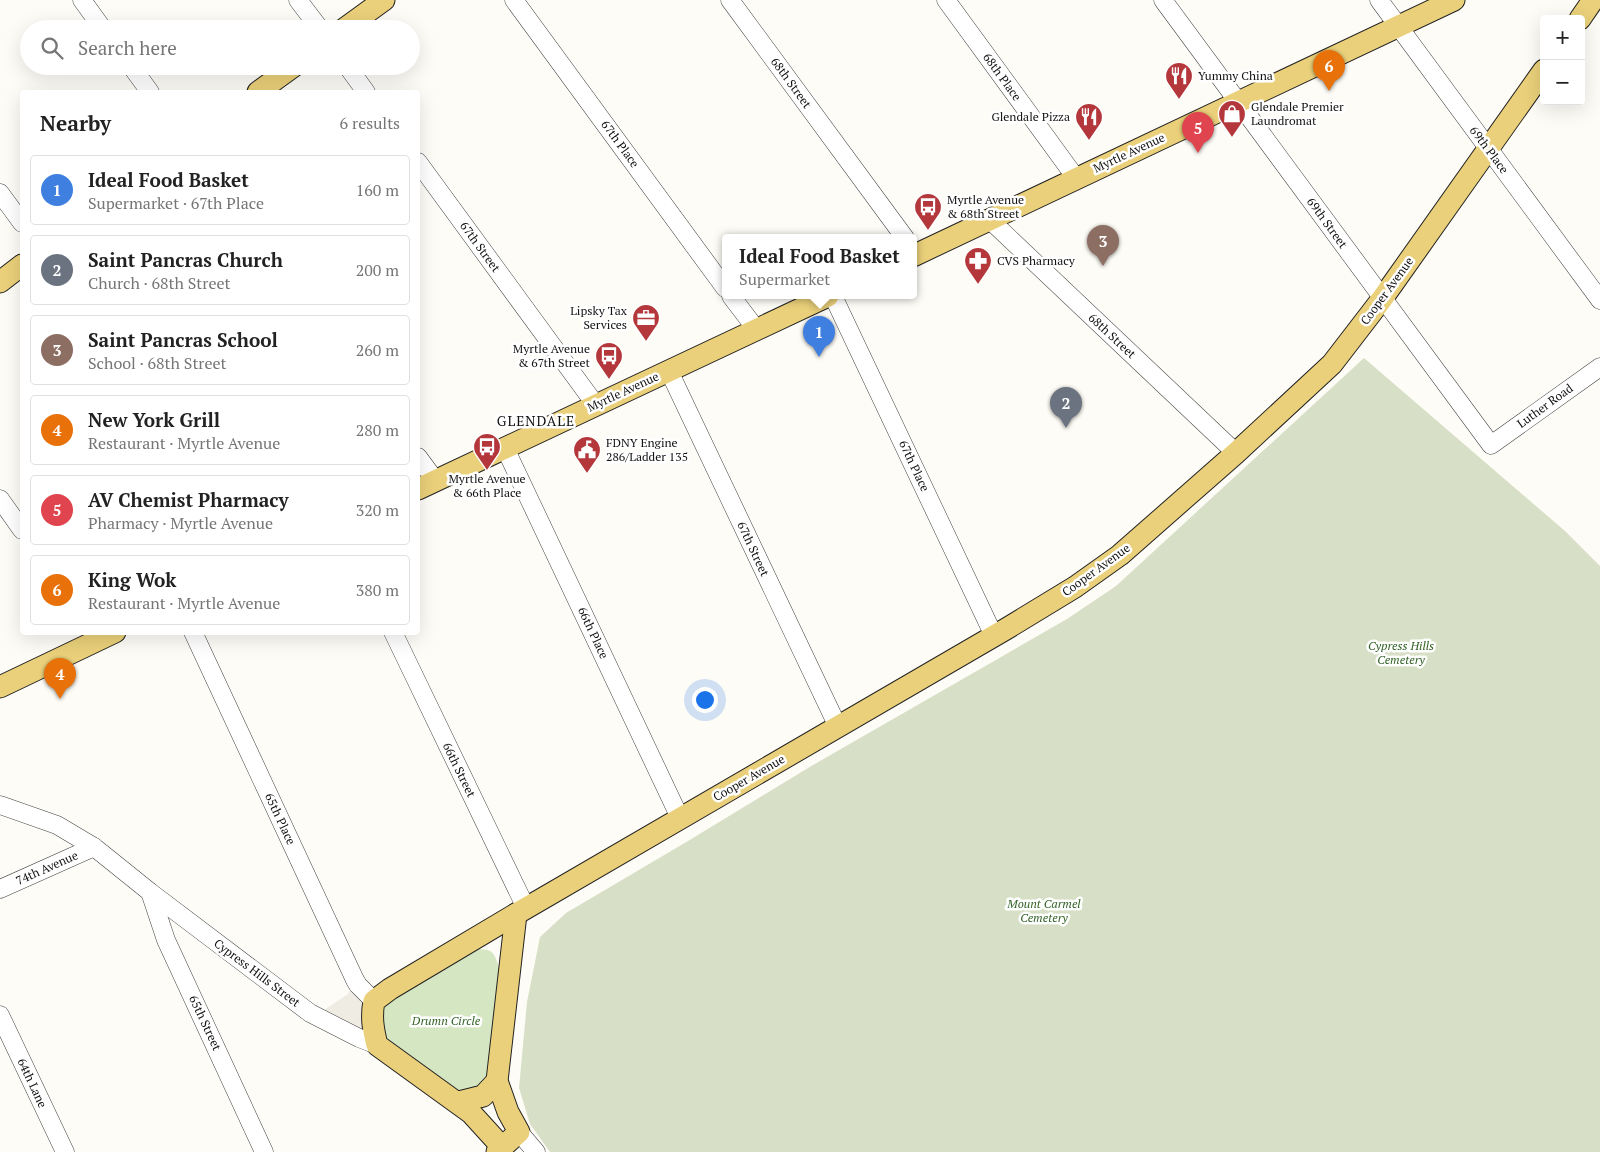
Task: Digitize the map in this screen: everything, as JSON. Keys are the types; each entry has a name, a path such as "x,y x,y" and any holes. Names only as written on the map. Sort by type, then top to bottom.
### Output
{"main road":[{"path":"356,20 384,0"},
{"name":"Myrtle Avenue","path":"917,247 989,219 1454,0"},
{"path":"1583,15 1594,0"},
{"path":"261,90 282,75"},
{"name":"Cooper Avenue","path":"374,1001 390,989 521,911 994,636 1075,587 1120,555 1236,453 1332,364 1489,150 1540,76"},
{"path":"0,282 20,267"},
{"name":"Myrtle Avenue","path":"426,484 822,299"},
{"path":"0,687 103,635"},
{"path":"502,1150 519,1132 508,1112 497,1081 521,911"},
{"path":"374,1001 372,1028 377,1045"},
{"name":"Cypress Hills Street","path":"377,1045 472,1113 502,1150"},
{"path":"458,1102 483,1096 497,1081"}],"street":[{"path":"82,0 97,20"},
{"path":"298,0 313,20"},
{"name":"67th Place","path":"514,0 722,284"},
{"name":"68th Street","path":"730,0 901,234"},
{"name":"68th Place","path":"946,0 1076,178"},
{"name":"69th Street","path":"1163,0 1491,445"},
{"name":"69th Place","path":"1379,0 1600,300"},
{"path":"1594,0 1600,7"},
{"path":"138,75 149,90"},
{"path":"354,75 365,90"},
{"name":"67th Street","path":"420,165 596,404"},
{"path":"0,193 20,220"},
{"name":"68th Street","path":"989,219 1236,453"},
{"path":"733,299 756,330"},
{"name":"67th Place","path":"834,299 994,636"},
{"name":"Luther Road","path":"1491,445 1600,367"},
{"name":"67th Street","path":"669,371 838,727"},
{"name":"66th Place","path":"505,448 680,818"},
{"path":"420,464 426,484"},
{"path":"0,499 20,527"},
{"name":"65th Place","path":"194,635 356,980 374,1001"},
{"name":"66th Street","path":"394,635 521,911"},
{"name":"Cypress Hills Street","path":"0,805 57,825 94,847 150,892 310,1013 377,1045"},
{"name":"74th Avenue","path":"0,889 94,847"},
{"name":"65th Street","path":"150,892 166,940 264,1152"},
{"name":"64th Lane","path":"0,1014 65,1152"},
{"path":"519,1132 536,1152"}],"green space":[{"name":"Mount Carmel Cemetery","path":"1364,358 1565,531 1600,566 1600,1152 550,1152 530,1124 519,1088 527,1002 540,937 566,913 813,765 1067,619 1116,586"},
{"name":"Drumn Circle","path":"468,949 482,949 493,953 500,971 489,1075 486,1083 469,1093 458,1091 381,1034 382,1006"}],"shaded area":[{"path":"349,991 365,1004 362,1020 364,1032 324,1010 348,994"}],"place":[{"name":"King Wok","path":"1329,91"},
{"name":"Yummy China","path":"1179,100"},
{"name":"Glendale Premier Laundromat","path":"1232,138"},
{"name":"Glendale Pizza","path":"1089,141"},
{"name":"AV Chemist Pharmacy","path":"1198,153"},
{"name":"Myrtle Avenue & 68th Street","path":"928,231"},
{"name":"Saint Pancras School","path":"1103,266"},
{"name":"CVS Pharmacy","path":"978,285"},
{"name":"Lipsky Tax Services","path":"646,342"},
{"name":"Ideal Food Basket","path":"819,357"},
{"name":"Myrtle Avenue & 67th Street","path":"609,380"},
{"name":"Saint Pancras Church","path":"1066,428"},
{"name":"Myrtle Avenue & 66th Place","path":"487,471"},
{"name":"FDNY Engine 286/Ladder 135","path":"587,474"},
{"name":"New York Grill","path":"60,699"}],"district":[{"name":"GLENDALE","path":"536,421"}],"park label":[{"name":"Cypress Hills Cemetery","path":"1401,653"}]}
